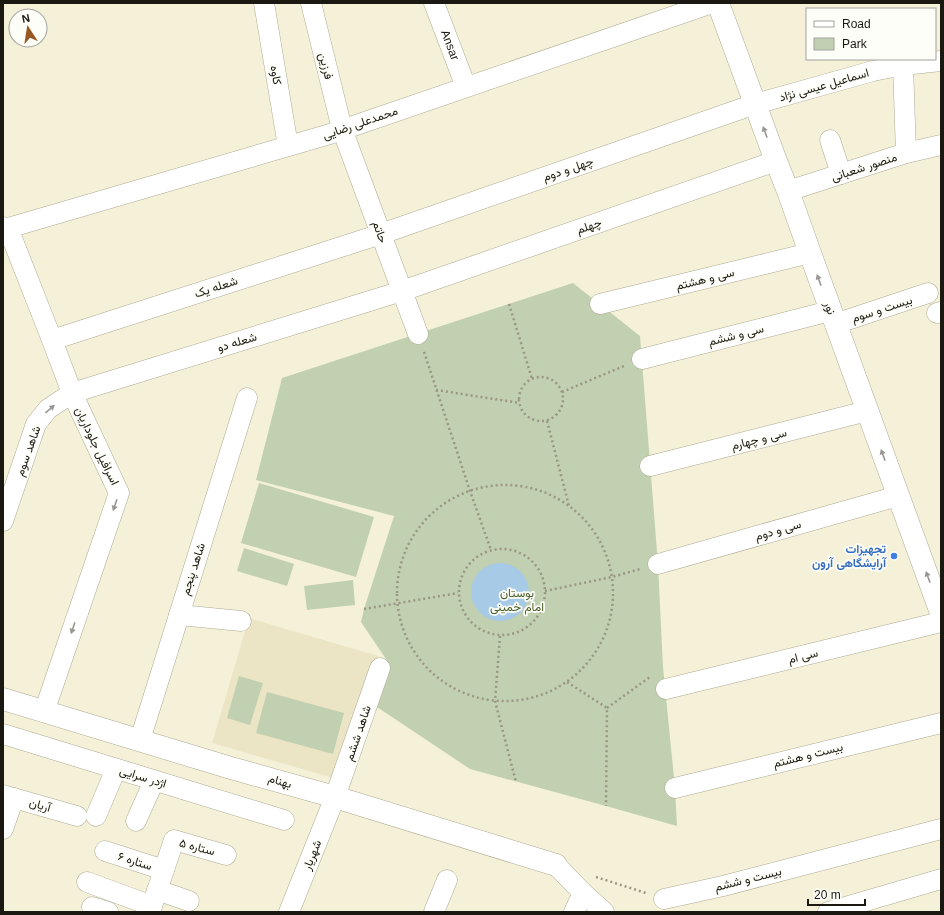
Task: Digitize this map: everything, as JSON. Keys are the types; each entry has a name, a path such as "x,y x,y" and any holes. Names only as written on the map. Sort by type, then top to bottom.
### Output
{"street":[{"name":"کاوه","path":"264,3 288,146"},
{"name":"فرزین","path":"310,3 342,130"},
{"name":"Ansar","path":"434,3 466,87"},
{"name":"محمدعلی رضایی","path":"5,228 342,130 466,87 559,46 712,3"},
{"name":"نور","path":"718,3 941,613"},
{"name":"اسماعیل عیسی نژاد","path":"755,104 873,71 902,65 941,62"},
{"path":"902,65 906,153"},
{"name":"چهل و دوم","path":"381,234 755,104"},
{"name":"حاتم","path":"342,130 418,334"},
{"path":"830,140 841,174"},
{"name":"منصور شعبانی","path":"788,191 906,153 941,145"},
{"name":"چهلم","path":"402,291 776,161"},
{"name":"اسرافیل جلوداریان","path":"5,228 52,340 72,394 119,493 44,712"},
{"name":"شعله یک","path":"52,340 381,234"},
{"name":"سی و هشتم","path":"600,304 810,253"},
{"name":"شعله دو","path":"72,394 402,291"},
{"name":"بیست و سوم","path":"833,317 928,293"},
{"name":"سی و ششم","path":"642,359 833,317"},
{"name":"شاهد سوم","path":"3,521 36,424 48,409 72,394"},
{"name":"شاهد پنجم","path":"140,740 247,398"},
{"name":"سی و چهارم","path":"650,466 867,411"},
{"name":"سی و دوم","path":"658,564 898,496"},
{"path":"179,614 242,621"},
{"name":"سی ام","path":"666,689 941,622"},
{"name":"شاهد ششم","path":"335,798 380,668"},
{"name":"بهنام","path":"3,699 556,865"},
{"name":"بیست و هشتم","path":"675,788 941,723"},
{"name":"اژدر سرایی","path":"3,734 284,820"},
{"name":"آریان","path":"9,796 86,816 116,769"},
{"path":"136,821 154,780"},
{"path":"3,829 9,796"},
{"name":"شهریار","path":"288,912 335,798"},
{"name":"بیست و ششم","path":"664,899 723,886 941,829"},
{"name":"ستاره ۵","path":"164,870 174,840 226,855"},
{"name":"ستاره ۶","path":"105,851 164,870"},
{"path":"556,865 604,912"},
{"path":"153,903 164,870"},
{"path":"828,912 941,879"},
{"path":"434,912 447,880"},
{"path":"86,882 153,903 189,901"},
{"path":"574,912 583,893"}],"path":[{"path":"508,304 532,380"},
{"path":"418,334 491,550"},
{"path":"562,392 642,359"},
{"path":"539,377 553,380 562,392 564,399 562,406 554,418 547,421 532,419 526,416 522,410 520,396 522,389 532,380 539,377"},
{"path":"436,390 520,403"},
{"path":"547,421 569,506"},
{"path":"495,486 521,486 546,494 569,506 589,526 604,550 612,577 612,607 604,635 589,661 567,682 545,694 520,700 496,701 466,694 440,680 418,660 404,634 396,604 397,576 406,548 422,523 444,504 470,491 495,486"},
{"path":"504,549 517,551 528,557 537,567 543,578 545,591 544,605 537,618 527,628 514,634 500,636 481,630 466,618 460,606 458,593 459,582 464,570 471,561 480,554 491,550 504,549"},
{"path":"545,591 612,577 658,564"},
{"path":"364,609 458,593"},
{"path":"500,636 496,701 516,782"},
{"path":"607,708 651,676"},
{"path":"567,682 607,708"},
{"path":"606,806 607,708"},
{"path":"595,876 664,899"}],"shaded area":[{"path":"249,618 378,656 348,773 333,778 212,743"}],"green space":[{"name":"بوستان امام خمینی","path":"573,283 640,336 658,564 663,667 675,788 677,826 470,769 374,705 388,662 361,622 394,516 256,480 282,378"},
{"path":"259,483 374,517 356,577 241,543"},
{"path":"244,548 294,564 287,586 237,571"},
{"path":"353,580 355,605 307,610 304,586"},
{"path":"239,676 263,683 250,725 227,718"},
{"path":"267,692 344,713 333,754 256,733"}],"water":[{"path":"500,563 511,565 524,576 527,581 529,592 527,603 516,616 511,619 500,621 489,619 476,608 473,603 471,592 473,581 484,568 489,565"}],"place":[{"name":"تجهیزات آرایشگاهی آرون","path":"894,556"}]}
